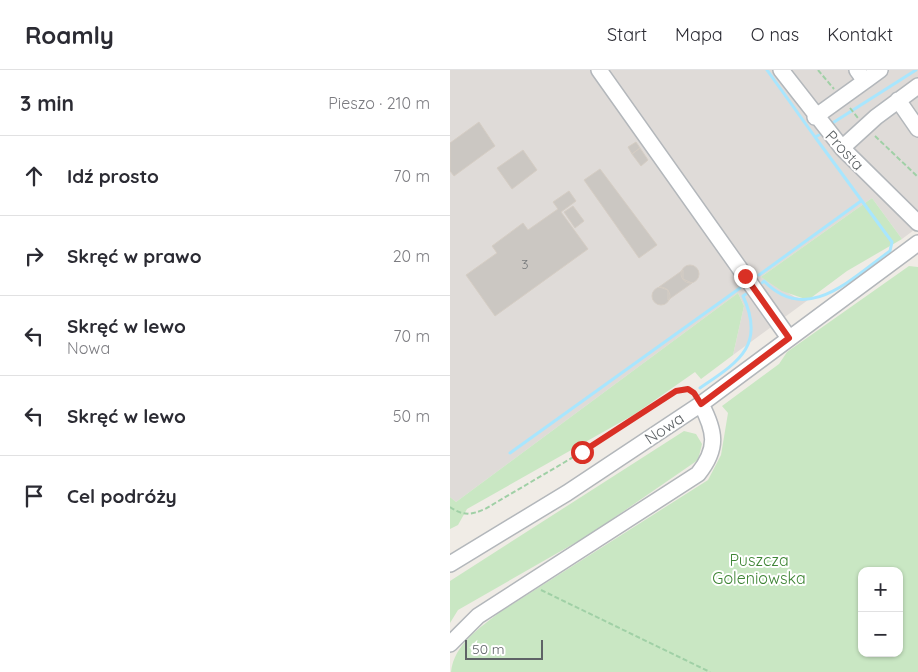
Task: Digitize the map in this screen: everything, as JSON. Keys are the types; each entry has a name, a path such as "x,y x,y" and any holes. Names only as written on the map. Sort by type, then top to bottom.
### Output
{"street":[{"path":"599,70 789,338"},
{"name":"Prosta","path":"781,70 815,117 842,148 918,224"},
{"path":"815,117 861,76 880,70"},
{"path":"842,148 898,100 918,86"},
{"path":"898,100 918,129"},
{"name":"Nowa","path":"450,564 567,493 701,404 918,243"},
{"path":"450,644 478,616 698,474 710,457 713,439 711,424 701,404"}],"path":[{"path":"450,507 459,514 468,514 485,509 582,452 676,391 688,389 694,393 701,404"},
{"path":"529,584 710,672"}],"shaded area":[{"path":"450,70 918,70 918,227 902,239 872,198 761,277 795,297 808,300 733,355 744,306 738,293 456,502 450,497"}],"green space":[{"path":"872,198 902,239 847,271 808,300 782,291 761,277"},
{"name":"Puszcza Goleniowska","path":"909,266 918,267 918,672 451,672 457,653 469,637 500,612 708,480 721,455 728,413 722,406 779,364 787,352"},
{"path":"738,293 744,306 733,355 701,379 695,372 635,414 467,509 458,525 450,529 450,497 456,502"},
{"path":"684,431 696,434 702,444 698,460 589,535 458,610 450,623 450,581"}],"building":[{"path":"479,122 495,146 454,176 450,171 450,143"},
{"path":"636,142 640,148 632,154 628,147"},
{"path":"640,148 648,160 641,166 632,154"},
{"path":"523,150 537,170 512,189 497,168"},
{"path":"600,169 657,245 639,258 584,180"},
{"path":"569,191 576,201 561,212 588,249 495,316 466,275 497,253 492,246 523,223 528,230 558,209 553,202"},
{"path":"573,206 584,221 575,228 564,212"},
{"path":"690,265 696,268 699,274 696,280 690,283 684,280 681,274 684,268"},
{"path":"683,270 683,279 692,283 668,300 668,290 659,287"},
{"path":"661,287 667,290 670,296 667,302 661,305 655,302 652,296 655,290"}],"waterway":[{"path":"767,70 815,137"},
{"path":"831,124 916,70"},
{"path":"762,283 764,281 780,294 796,299 813,298 829,293 845,284 890,251 892,242 815,137 819,135"},
{"path":"759,275 861,201"},
{"path":"510,453 740,288"},
{"path":"700,388 736,361 750,340 749,313 743,296 746,294"}],"route":[{"path":"582,452 676,391 688,389 694,393 701,404 789,338 745,276"}]}
